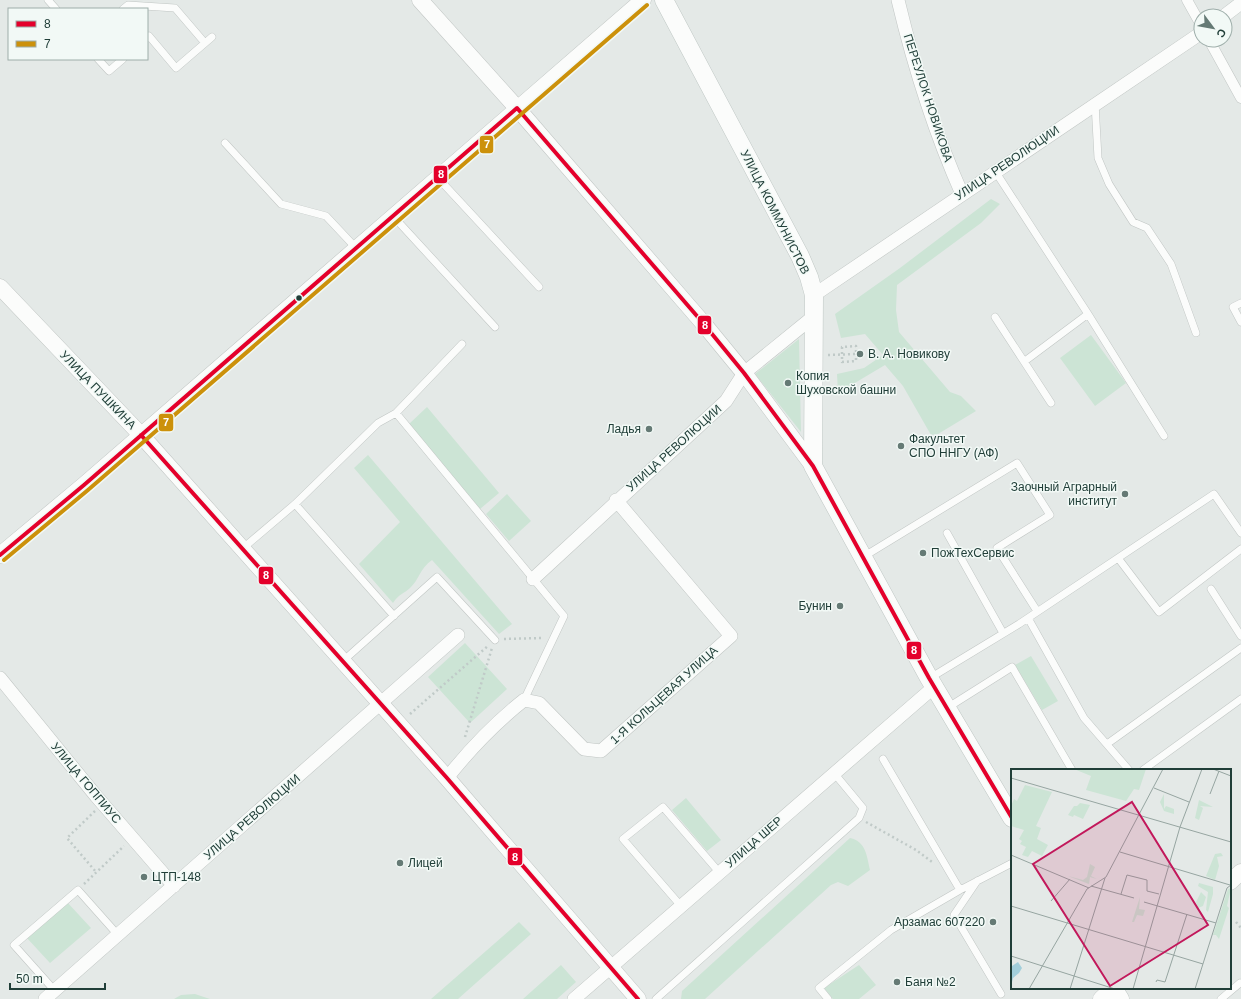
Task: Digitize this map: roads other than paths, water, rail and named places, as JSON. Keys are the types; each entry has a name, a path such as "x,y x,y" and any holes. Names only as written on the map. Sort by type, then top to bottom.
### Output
{"main road":[{"name":"УЛИЦА КОММУНИСТОВ","path":"664,0 800,256 809,277 814,295 813,466"},
{"path":"813,466 932,682 1011,816"},
{"path":"1114,989 1120,999"}],"street":[{"path":"420,0 517,108 744,373 813,466"},
{"path":"0,555 141,435 643,0"},
{"name":"ПЕРЕУЛОК НОВИКОВА","path":"898,0 911,51 942,148 962,194"},
{"path":"1187,0 1193,11"},
{"path":"1233,9 1241,3"},
{"name":"УЛИЦА РЕВОЛЮЦИИ","path":"814,295 994,171 1193,38"},
{"path":"1213,48 1241,98"},
{"name":"УЛИЦА ПУШКИНА","path":"0,287 141,435 447,778 638,999"},
{"name":"УЛИЦА РЕВОЛЮЦИИ","path":"532,579 616,500 726,401 744,373 814,317"},
{"name":"1-Я КОЛЬЦЕВАЯ УЛИЦА","path":"524,700 539,703 584,749 601,751 731,636 616,500"},
{"name":"УЛИЦА РЕВОЛЮЦИИ","path":"48,997 458,635"},
{"name":"УЛИЦА ГОППИУС","path":"0,678 103,804 174,886"},
{"name":"УЛИЦА ШЕР","path":"574,999 834,772 932,682"},
{"path":"447,778 465,756 504,716 524,700"},
{"path":"1101,999 1112,989"}],"lane":[{"path":"48,0 55,8"},
{"path":"124,8 128,5 175,8 205,43"},
{"path":"148,37 149,36 176,68 212,37"},
{"path":"99,60 109,71 122,60"},
{"path":"1095,103 1098,158 1109,184 1133,222 1147,228 1171,264 1196,333"},
{"path":"225,143 281,204 326,216 356,248"},
{"path":"994,171 1088,314 1164,436"},
{"path":"438,178 539,288"},
{"path":"393,216 495,327"},
{"path":"1241,303 1233,307 1241,322"},
{"path":"1025,361 1088,314"},
{"path":"995,316 1051,403"},
{"path":"242,549 295,504 378,423 396,413 462,344"},
{"path":"396,413 564,616 524,700"},
{"path":"863,557 1017,463 1050,515 998,548 1037,612"},
{"path":"932,682 1003,633 1028,618 1214,494 1241,533"},
{"path":"295,504 394,616"},
{"path":"947,533 1003,633"},
{"path":"1118,558 1159,612 1241,549"},
{"path":"343,661 437,577 495,640"},
{"path":"1211,589 1241,636"},
{"path":"1028,618 1084,718 1128,769"},
{"path":"1107,744 1241,648"},
{"path":"947,708 1012,667 1071,769"},
{"path":"1144,769 1241,700"},
{"path":"883,759 960,890"},
{"path":"656,999 859,818 863,808 834,772"},
{"path":"681,906 623,839 663,807 719,872"},
{"path":"828,999 820,988 891,930 960,890 1011,864"},
{"path":"977,881 954,915 1001,994"},
{"path":"48,997 14,945 78,890 118,935"},
{"path":"1221,999 1240,983"}],"place":[{"name":"В. А. Новикову","path":"860,354"},
{"name":"Копия Шуховской башни","path":"788,383"},
{"name":"Ладья","path":"649,429"},
{"name":"Факультет СПО ННГУ (АФ)","path":"901,446"},
{"name":"Заочный Аграрный институт","path":"1125,494"},
{"name":"ПожТехСервис","path":"923,553"},
{"name":"Бунин","path":"840,606"},
{"name":"Лицей","path":"400,863"},
{"name":"ЦТП-148","path":"144,877"},
{"name":"Арзамас 607220","path":"993,922"},
{"name":"Баня №2","path":"897,982"}]}
